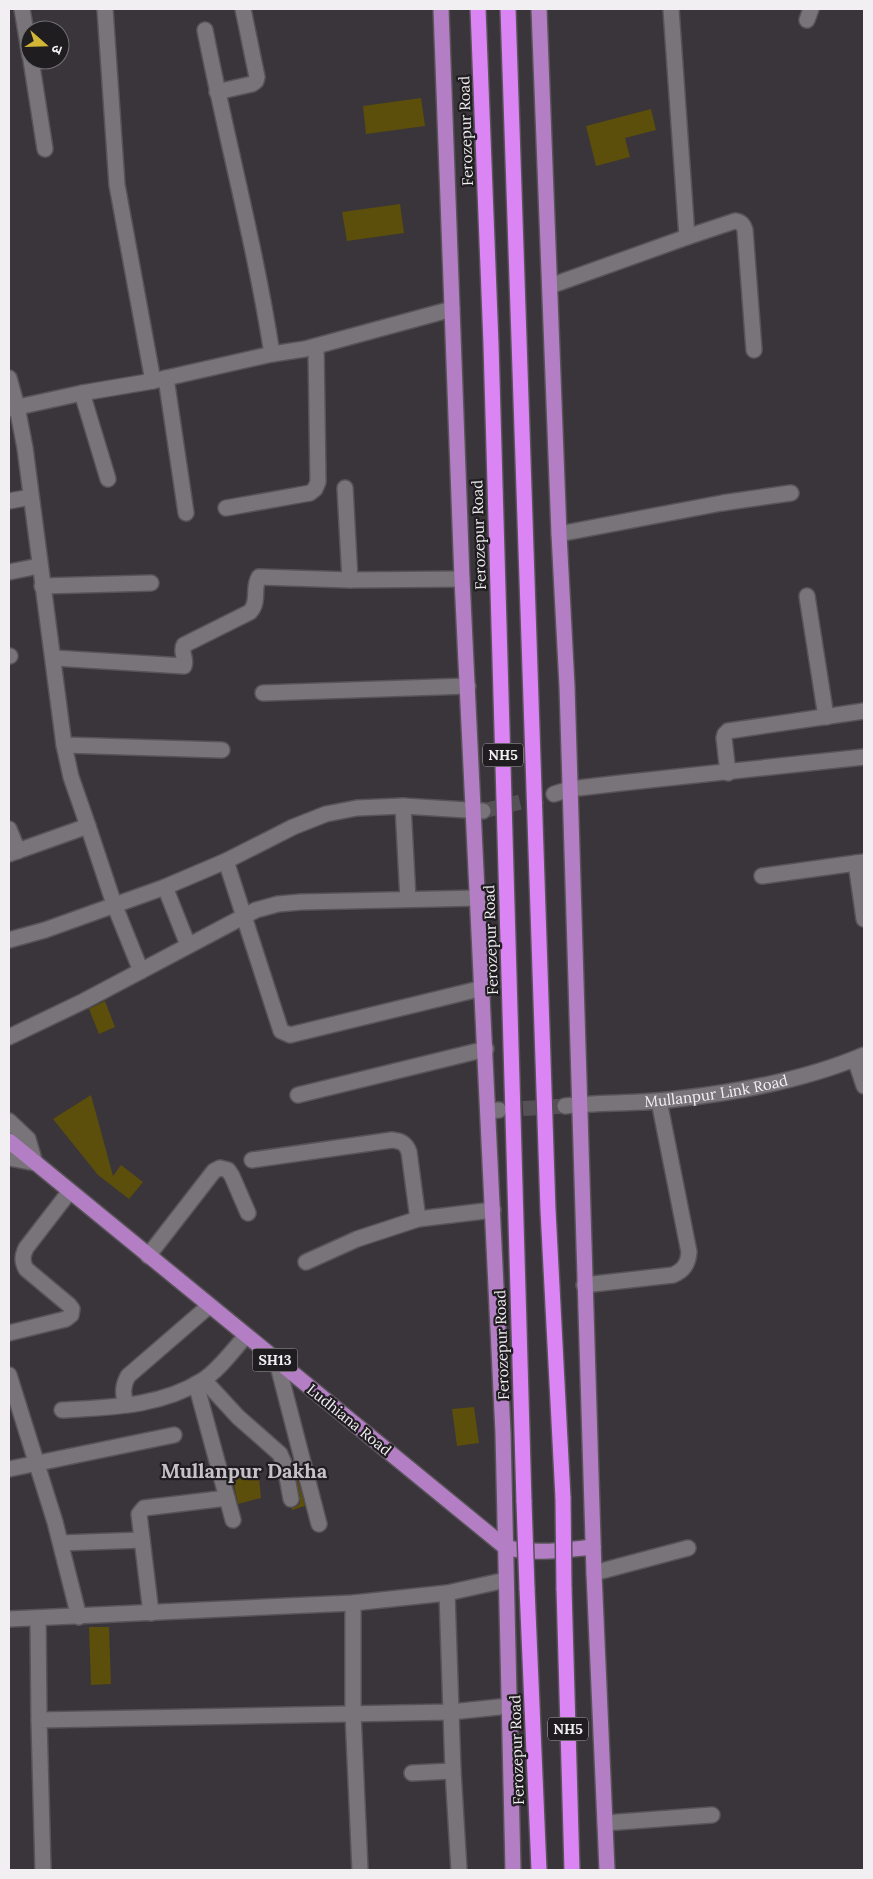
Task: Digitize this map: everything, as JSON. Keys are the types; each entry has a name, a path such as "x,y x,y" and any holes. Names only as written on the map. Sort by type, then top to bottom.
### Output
{"highway":[{"name":"Ferozepur Road","path":"478,9 492,344 524,1502 539,1870"},
{"name":"NH5","path":"508,9 547,1201 563,1498 572,1870"}],"main road":[{"path":"442,9 462,580 478,811 479,898 486,1049 494,1110 494,1210 503,1433 513,1870"},
{"path":"539,9 570,790 572,1105 584,1285 607,1870"},
{"name":"Ludhiana Road","path":"9,1141 277,1362 506,1547"},
{"path":"506,1547 518,1550 549,1552 593,1547"}],"street":[{"path":"105,9 117,185 160,379 186,513"},
{"path":"217,92 252,84 256,81 257,77 243,9"},
{"path":"671,9 687,237"},
{"path":"205,30 217,92 253,244 272,354"},
{"path":"33,70 45,150"},
{"path":"550,286 687,237 735,221 740,222 745,230 754,350"},
{"path":"13,408 160,379 272,354 305,349 452,309"},
{"path":"226,508 310,493 315,489 318,482 316,346"},
{"path":"9,378 13,408 25,448 64,745 71,777 114,904 141,971"},
{"path":"82,393 108,478"},
{"path":"345,488 350,580"},
{"path":"559,534 722,503 791,493"},
{"path":"9,501 31,497"},
{"path":"9,572 39,566"},
{"path":"54,658 184,666 182,650 184,645 250,612 255,607 257,600 256,582 259,577 350,580 462,580"},
{"path":"42,586 151,583"},
{"path":"807,596 826,717"},
{"path":"263,693 468,686"},
{"path":"728,773 724,738 728,731 864,711"},
{"path":"64,745 222,750"},
{"path":"554,794 570,790 864,757"},
{"path":"9,940 45,930 165,887 226,862 294,827 326,814 357,808 403,806 478,811"},
{"path":"403,806 408,899"},
{"path":"9,828 13,852 88,826"},
{"path":"226,862 281,1031 284,1034 290,1035 483,988"},
{"path":"762,876 860,862 864,919"},
{"path":"165,887 188,946"},
{"path":"9,1037 53,1017 256,910 278,904 479,898"},
{"path":"298,1095 486,1049"},
{"path":"860,1057 864,1086"},
{"name":"Mullanpur Link Road","path":"572,1105 659,1101 757,1087 802,1077 860,1057"},
{"path":"584,1285 673,1275 682,1271 688,1262 689,1252 659,1101"},
{"path":"9,1121 28,1139 35,1163 9,1158"},
{"path":"252,1160 392,1140 401,1141 407,1145 409,1152 418,1219"},
{"path":"148,1256 214,1171 220,1168 228,1170 232,1176 248,1212"},
{"path":"9,1333 66,1319 71,1315 72,1310 69,1305 26,1269 22,1262 26,1248 70,1191"},
{"path":"306,1262 357,1239 418,1219 494,1210"},
{"path":"126,1405 123,1394 124,1384 128,1376 210,1306"},
{"path":"62,1410 126,1405 156,1400 200,1382 246,1336"},
{"path":"277,1362 319,1524"},
{"path":"200,1382 233,1520"},
{"path":"200,1382 280,1454 285,1466 291,1499"},
{"path":"10,1384 61,1543 79,1617"},
{"path":"9,1468 174,1435"},
{"path":"151,1613 139,1514 144,1508 227,1498"},
{"path":"61,1543 142,1540"},
{"path":"594,1573 688,1548"},
{"path":"9,1619 353,1603 447,1593 506,1580"},
{"path":"447,1593 453,1771 459,1870"},
{"path":"353,1603 353,1714 360,1870"},
{"path":"38,1618 43,1870"},
{"path":"39,1720 451,1712 509,1706"},
{"path":"412,1773 453,1771"},
{"path":"605,1823 712,1815"}],"building":[{"path":"421,98 425,126 366,134 363,106"},
{"path":"651,109 656,130 625,138 630,157 596,166 586,126"},
{"path":"400,204 404,233 347,241 342,212"},
{"path":"105,1001 115,1027 99,1034 89,1009"},
{"path":"91,1095 113,1176 121,1165 143,1182 129,1199 98,1175 53,1119"},
{"path":"474,1407 479,1443 457,1446 452,1409"},
{"path":"258,1468 261,1498 238,1504 232,1475"},
{"path":"295,1469 305,1506 292,1510 292,1508 300,1503"},
{"path":"89,1627 109,1627 111,1684 91,1685"}],"tunnel":[{"path":"483,811 554,794"},
{"path":"500,1110 565,1106"}],"district":[{"name":"Mullanpur Dakha","path":"244,1471"}]}
